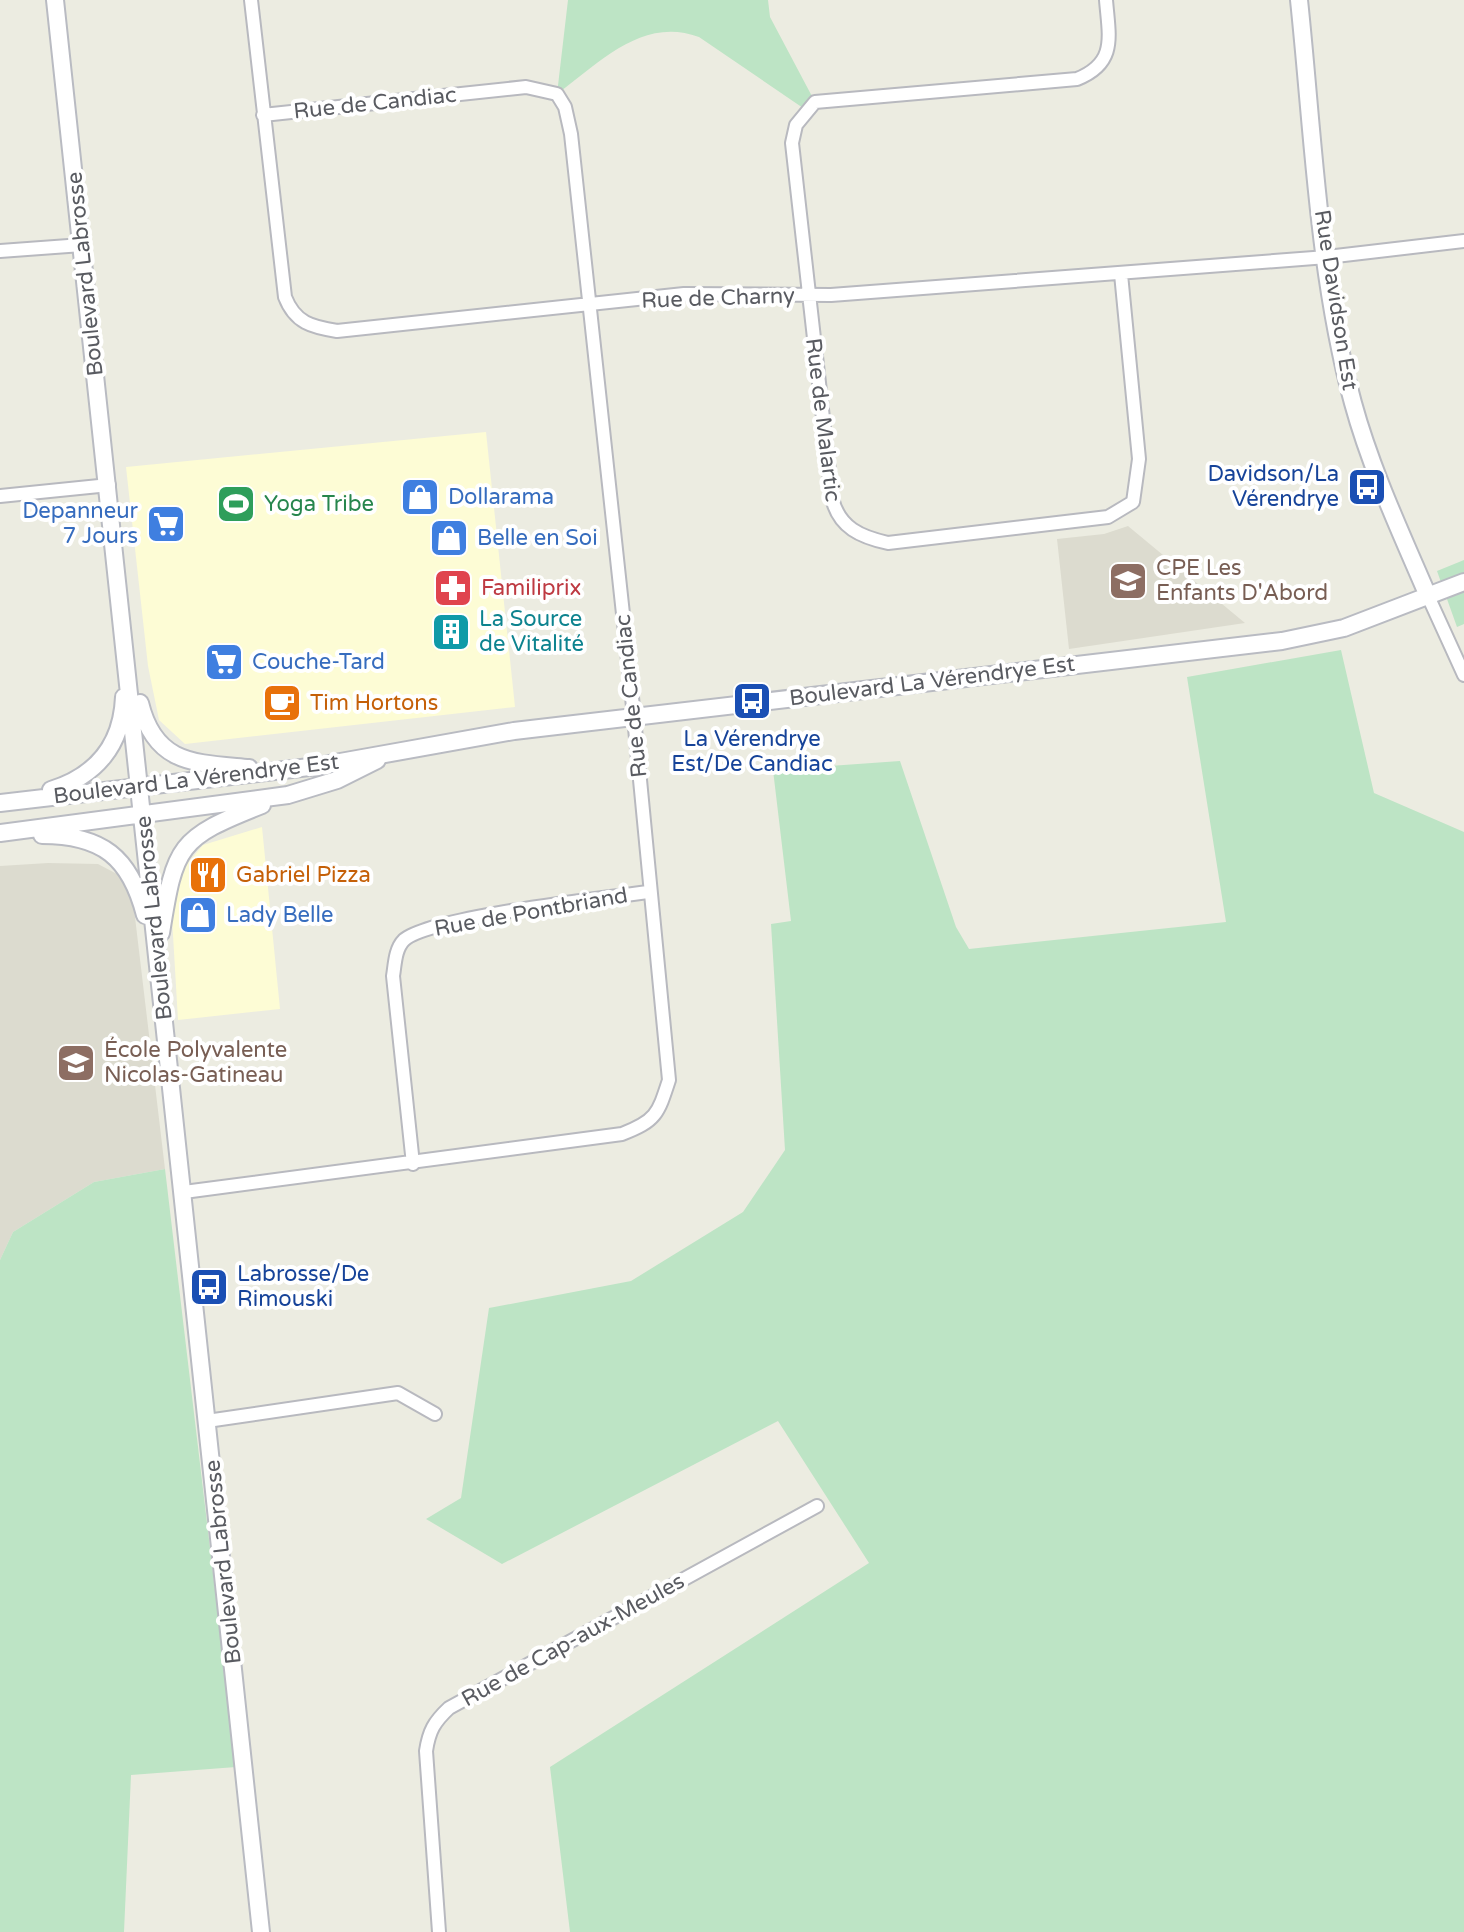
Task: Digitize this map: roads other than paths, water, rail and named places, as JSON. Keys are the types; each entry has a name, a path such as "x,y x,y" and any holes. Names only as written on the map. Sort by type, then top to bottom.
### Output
{"main road":[{"name":"Boulevard Labrosse","path":"55,0 261,1932"},
{"name":"Rue Davidson Est","path":"1299,0 1337,334 1354,405 1374,466 1428,596"},
{"name":"Boulevard La Vérendrye Est","path":"4,802 282,771 514,731 1282,641 1344,628 1464,582"},
{"path":"125,647 144,719 161,747 184,760 282,771"},
{"path":"4,802 75,782 90,773 102,759 123,710 125,647"},
{"name":"Boulevard La Vérendrye Est","path":"0,834 288,795 337,780 392,752"},
{"path":"157,959 169,879 183,848 210,826 288,795"},
{"path":"0,834 65,835 110,852 124,866 138,889 157,959"}],"street":[{"name":"Rue de Charny","path":"251,0 285,297 290,310 303,323 337,331 684,294 807,295 1121,274 1327,257 1464,241"},
{"name":"Rue de Malartic","path":"1106,0 1109,51 1093,72 1077,79 815,102 796,125 792,143 807,295 835,512 840,521 865,538 898,542 1108,517 1133,502 1139,459 1121,274"},
{"name":"Rue de Candiac","path":"184,1192 622,1134 647,1124 659,1111 669,1080 648,892 634,716 571,134 565,107 557,94 526,87 263,115"},
{"path":"0,251 82,245"},
{"path":"0,496 109,485"},
{"name":"Rue Davidson Est","path":"1428,596 1464,675"},
{"name":"Rue de Pontbriand","path":"413,1164 393,976 397,950 405,940 450,923 648,892"},
{"path":"207,1421 398,1393 435,1414"},
{"name":"Rue de Cap-aux-Meules","path":"439,1932 426,1751 429,1731 440,1717 449,1708 817,1506"}],"place":[{"name":"Davidson/La Vérendrye","path":"1367,487"},
{"name":"Dollarama","path":"420,497"},
{"name":"Yoga Tribe","path":"236,504"},
{"name":"Depanneur 7 Jours","path":"166,524"},
{"name":"Belle en Soi","path":"449,538"},
{"name":"CPE Les Enfants D'Abord","path":"1128,581"},
{"name":"Familiprix","path":"453,588"},
{"name":"La Source de Vitalité","path":"451,632"},
{"name":"Couche-Tard","path":"224,662"},
{"name":"La Vérendrye Est/De Candiac","path":"752,701"},
{"name":"Tim Hortons","path":"282,703"},
{"name":"Gabriel Pizza","path":"208,875"},
{"name":"Lady Belle","path":"198,915"},
{"name":"École Polyvalente Nicolas-Gatineau","path":"76,1063"},
{"name":"Labrosse/De Rimouski","path":"209,1287"}]}
